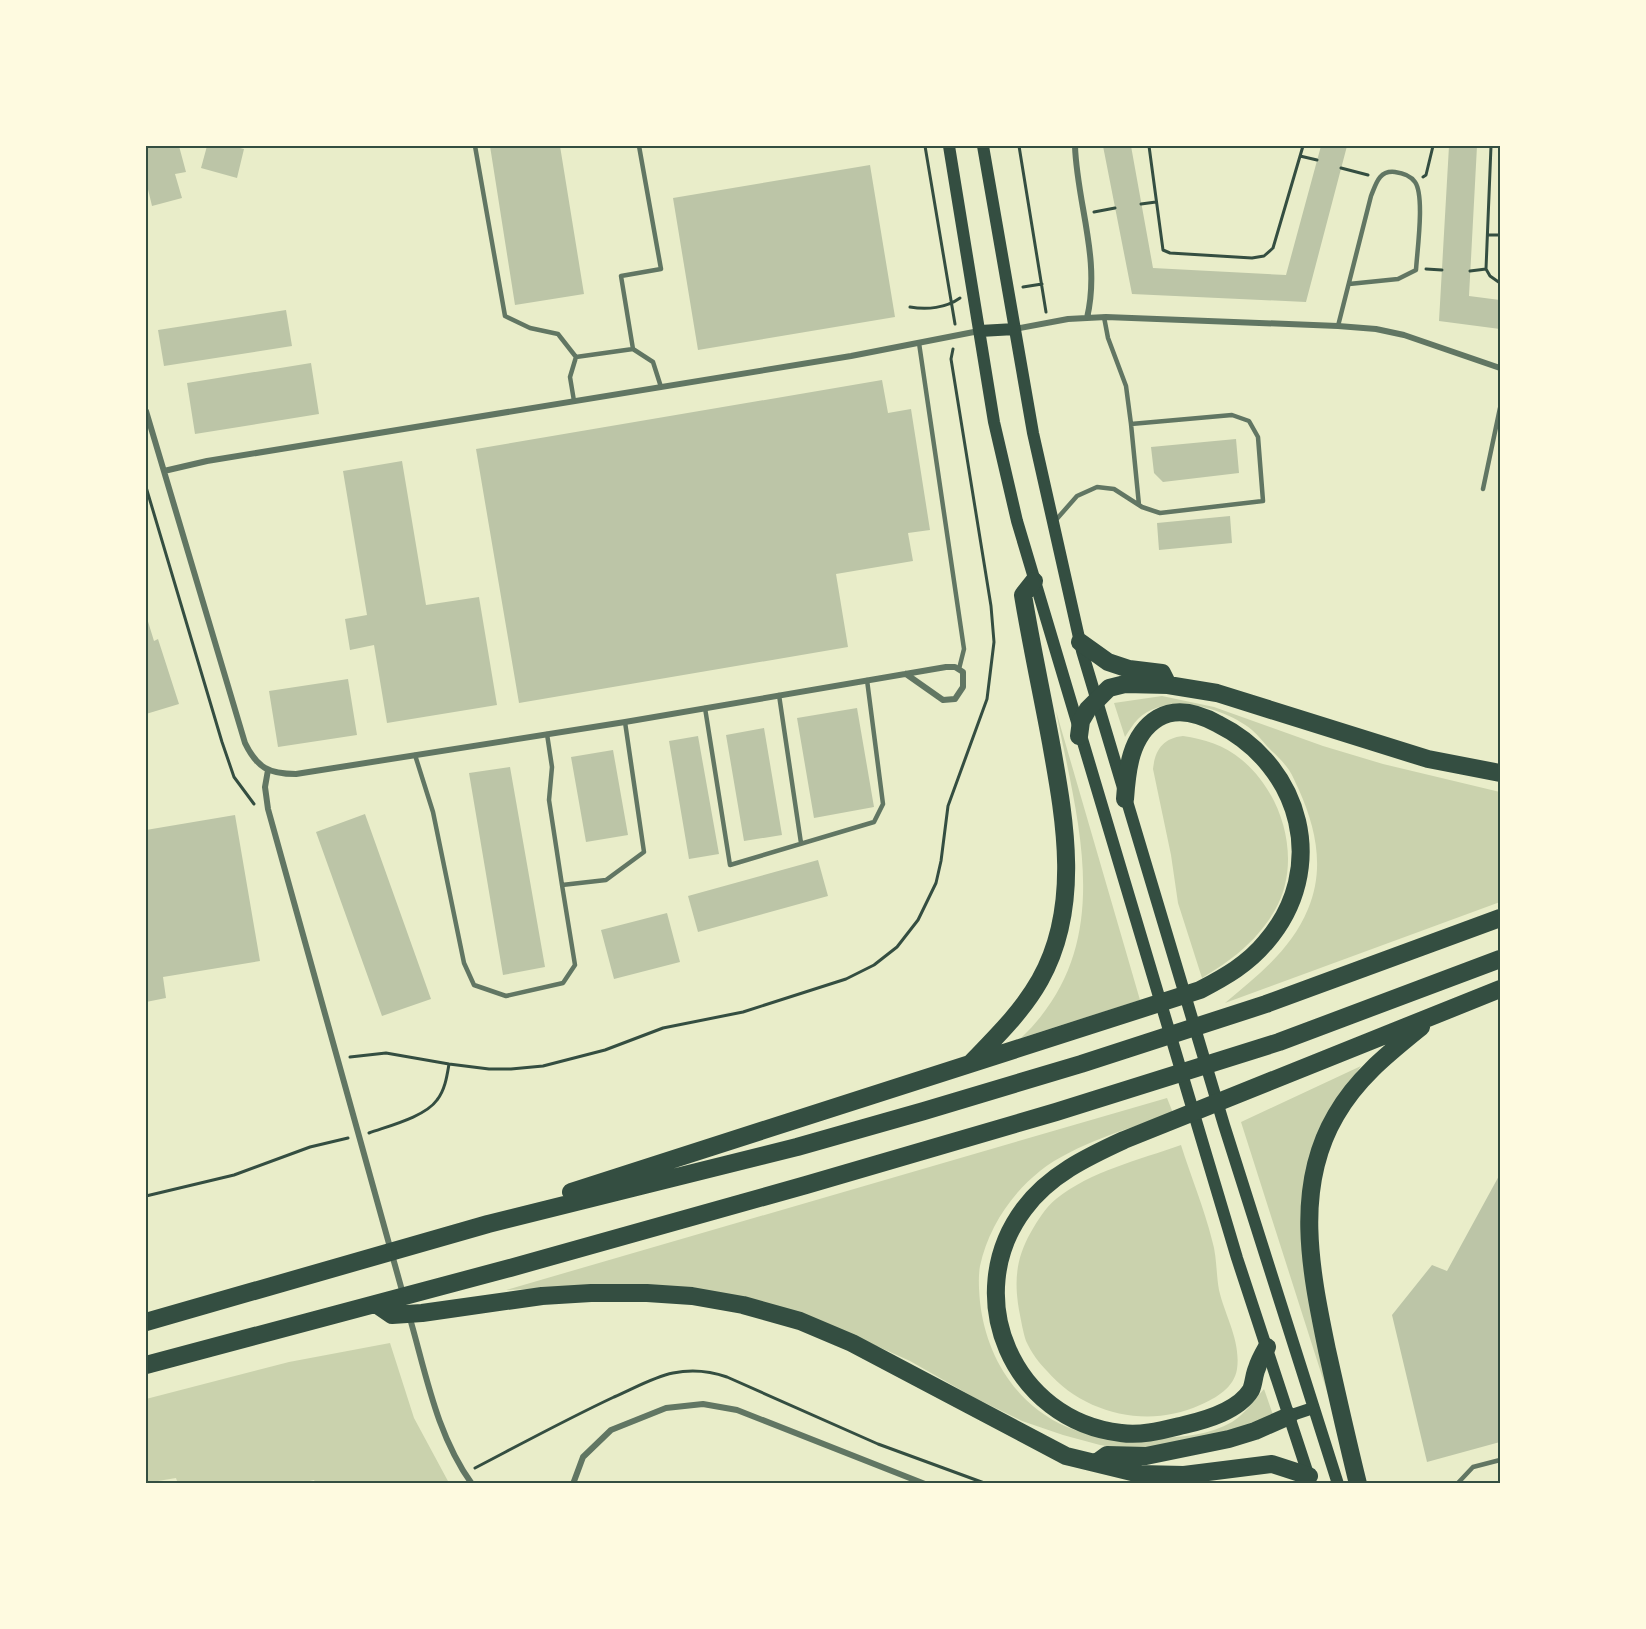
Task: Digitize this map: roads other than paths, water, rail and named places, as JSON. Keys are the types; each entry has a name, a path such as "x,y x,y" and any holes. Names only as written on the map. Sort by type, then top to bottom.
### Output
{"highway":[{"path":"968,1066 1014,1017 1035,989 1050,959 1062,916 1066,862 1065,831 1059,787 1023,595 1034,581"},
{"path":"1081,646 1108,662 1129,669 1162,674 1168,685"},
{"path":"1079,736 1082,721 1088,709 1109,688 1168,685 1217,693 1428,759 1500,773"},
{"path":"488,1224 502,1216 626,1174 1200,990 1246,963 1267,942 1286,912 1298,884 1301,850 1298,819 1289,794 1274,769 1256,749 1232,730 1202,715 1178,712 1159,717 1145,728 1127,765 1125,799"},
{"path":"146,1322 488,1224 797,1146 1081,1064 1278,1000 1500,918"},
{"path":"146,1365 806,1185 1056,1112 1279,1042 1500,959"},
{"path":"1267,1347 1257,1366 1251,1389 1222,1412 1194,1423 1138,1434 1122,1434 1090,1426 1071,1418 1038,1394 1024,1379 1006,1347 998,1315 996,1293 1000,1263 1007,1238 1025,1208 1040,1191 1071,1167 1095,1154 1124,1140 1500,989"},
{"path":"1358,1484 1323,1332 1310,1255 1309,1204 1313,1179 1326,1135 1348,1096 1377,1064 1434,1016"},
{"path":"376,1304 392,1315 542,1296 647,1293 692,1296 743,1305 800,1321 852,1343 1066,1456 1140,1474 1169,1475 1272,1464 1310,1480"},
{"path":"1095,1463 1107,1455 1146,1456 1229,1439 1255,1431 1289,1416"}],"main road":[{"path":"949,146 994,423 1010,494 1079,736 1139,927 1237,1258 1310,1480"},
{"path":"983,146 1033,433 1081,646 1224,1125 1338,1484"},
{"path":"980,331 1015,329"},
{"path":"1289,1416 1313,1408"}],"street":[{"path":"1075,146 1090,248 1091,302 1087,318"},
{"path":"1015,329 1068,319 1104,317 1376,329 1404,335 1500,368"},
{"path":"164,471 207,461 574,402 980,331"},
{"path":"146,411 245,743 253,759 268,770 281,774 296,774 625,722 946,667 955,667 963,672 963,687 955,699 943,700 906,674"},
{"path":"268,770 265,787 268,809 439,1421 449,1447 472,1484"},
{"path":"573,1484 583,1457 611,1430 666,1408 703,1404 737,1410 925,1484"}],"lane":[{"path":"475,146 505,316 530,328 558,334 576,357"},
{"path":"633,349 621,276 661,269 639,146"},
{"path":"1338,326 1371,196 1378,178 1389,171 1404,173 1416,183 1420,196 1416,270 1398,279 1349,284"},
{"path":"1104,317 1108,338 1126,386 1139,505"},
{"path":"919,343 964,649 959,669"},
{"path":"576,357 633,349 652,362 661,387"},
{"path":"574,402 570,377 576,357"},
{"path":"1483,489 1500,408"},
{"path":"1053,524 1077,496 1097,487 1114,489 1139,505 1160,513 1263,501 1258,437 1249,421 1232,415 1131,424"},
{"path":"705,707 730,865 874,822 883,804 867,680"},
{"path":"779,695 801,843"},
{"path":"562,885 606,880 644,852 625,722"},
{"path":"416,755 433,812 464,963 474,985 506,996 563,983 575,965 549,800 552,767 548,734"},
{"path":"1457,1484 1473,1467 1500,1460"}]}
